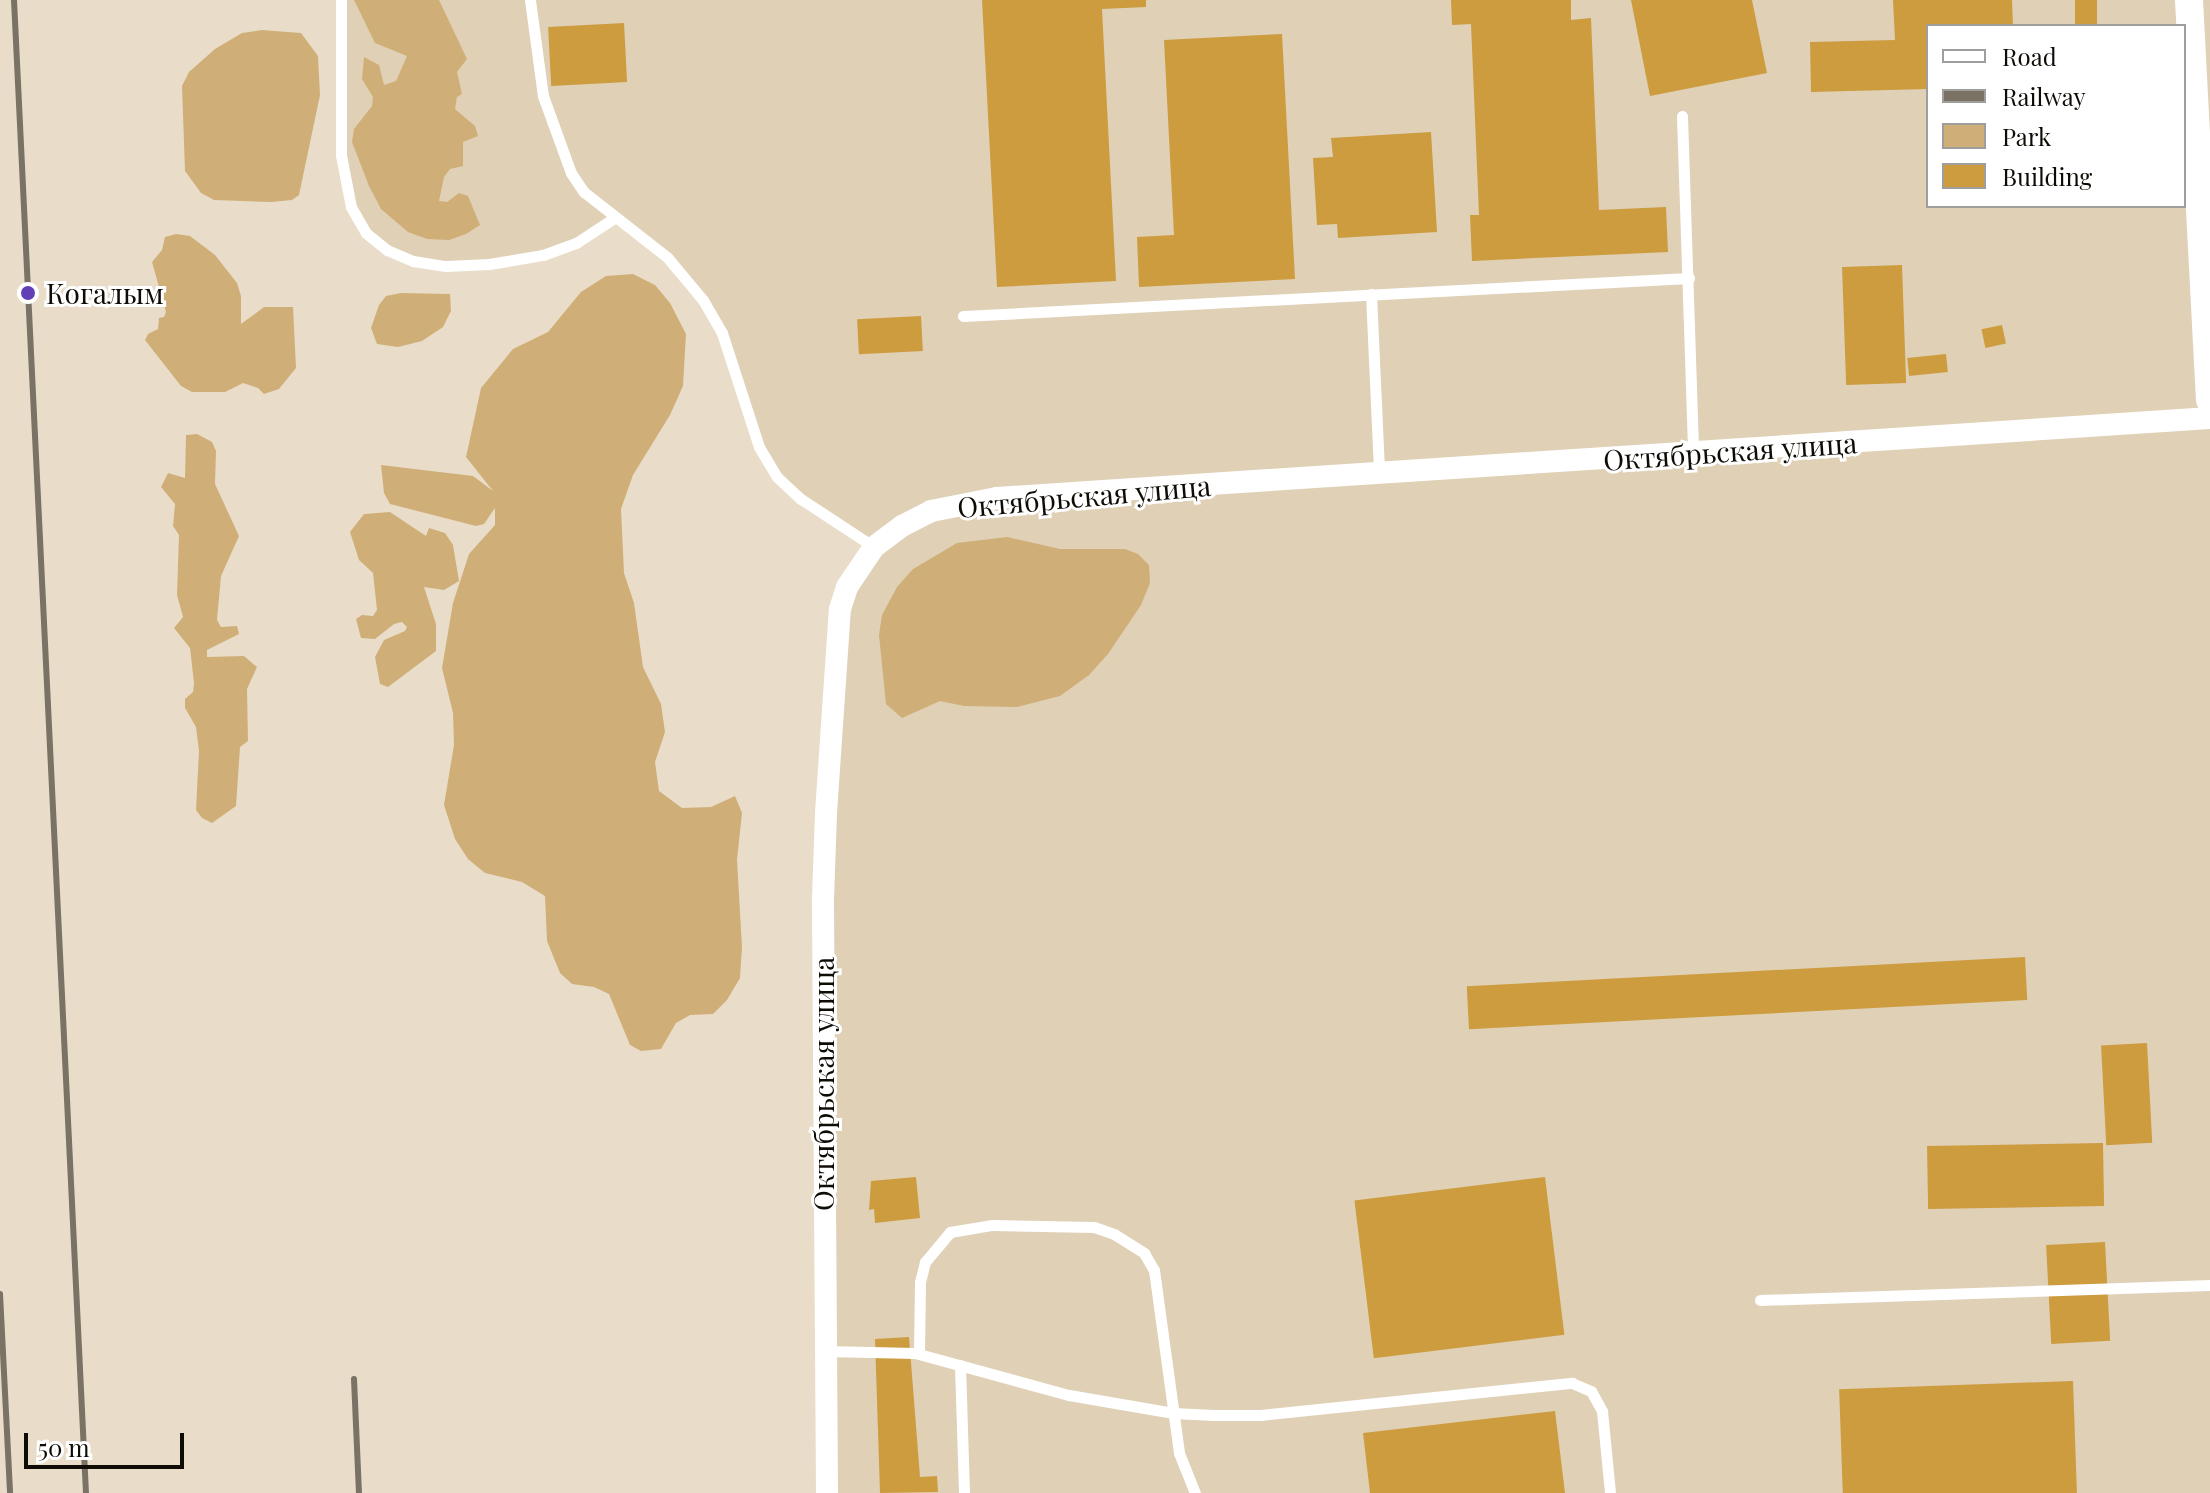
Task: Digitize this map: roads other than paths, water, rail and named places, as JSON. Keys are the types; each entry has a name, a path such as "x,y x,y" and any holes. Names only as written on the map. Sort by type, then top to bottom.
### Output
{"street":[{"path":"2189,0 2203,147 2210,399"},
{"name":"Октябрьская улица","path":"827,1493 823,899 827,783 840,609 847,587 874,547 902,526 931,511 963,502 2210,418"}],"lane":[{"path":"341,0 344,182 351,207 366,233 387,250 413,261 446,266 489,264 543,255 565,247 614,218"},
{"path":"530,0 543,96 560,147 584,192 667,257 703,300 722,333 759,447 777,477 801,499 874,547"},
{"path":"1682,116 1693,454"},
{"path":"963,316 1689,278"},
{"path":"1371,294 1379,473"},
{"path":"919,1354 920,1282 925,1262 950,1232 992,1225 1094,1227 1130,1242 1144,1253 1154,1270 1179,1453 1195,1493"},
{"path":"1760,1300 2210,1285"},
{"path":"825,1351 919,1354 1069,1395 1173,1413 1260,1415 1572,1383 1591,1391 1602,1411 1610,1493"},
{"path":"960,1365 964,1493"}],"railway":[{"path":"14,0 86,1493"},
{"path":"0,1294 10,1493"},
{"path":"354,1379 359,1493"}],"place":[{"name":"Когалым","path":"28,293"}]}
